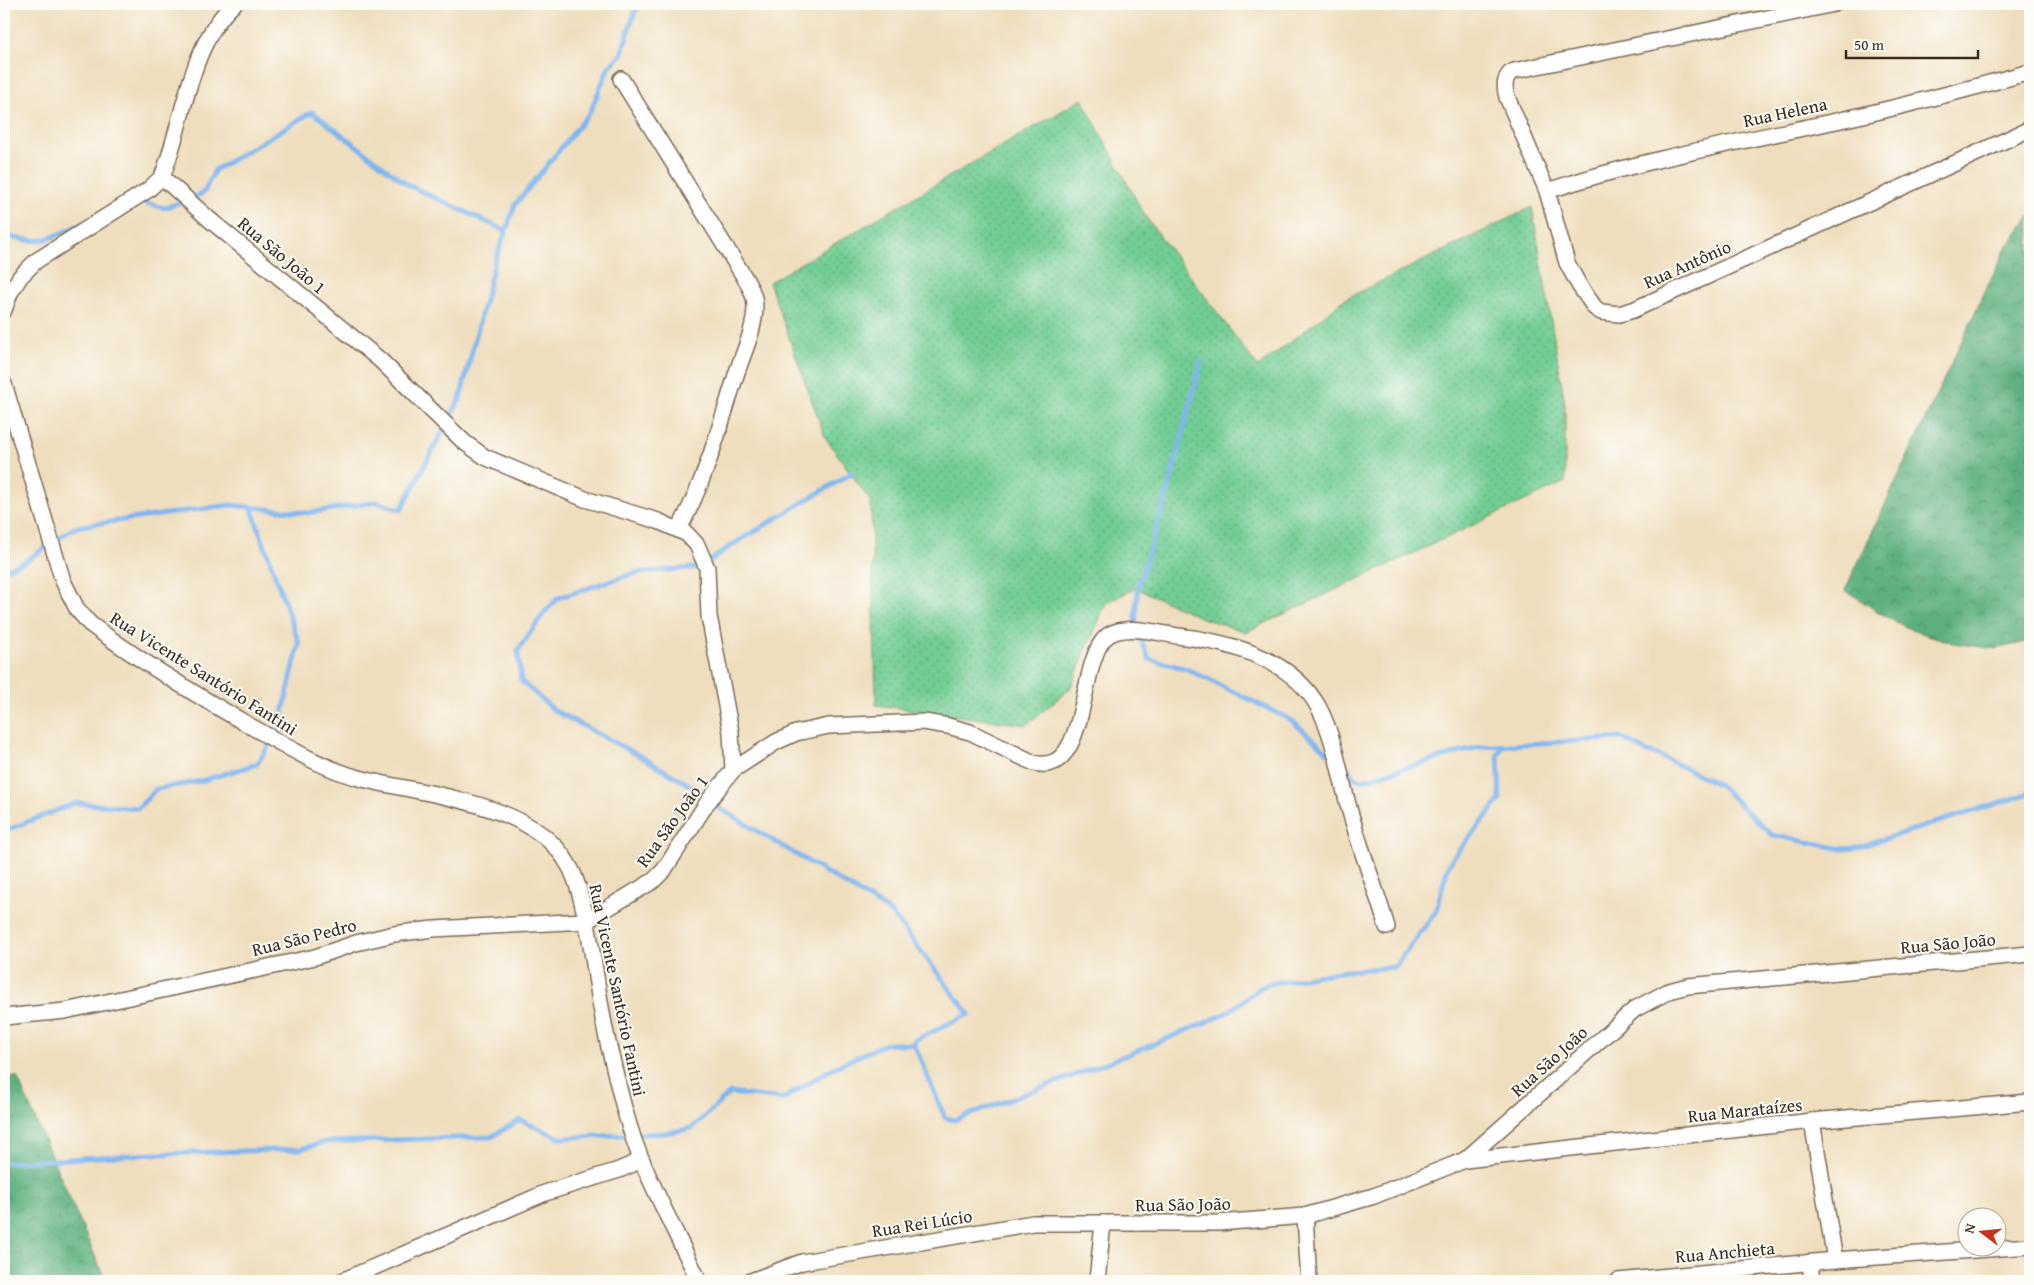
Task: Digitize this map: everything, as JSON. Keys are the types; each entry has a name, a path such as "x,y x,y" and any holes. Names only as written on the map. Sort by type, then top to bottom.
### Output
{"street":[{"path":"4,310 20,277 36,261 148,190 162,177 207,39 221,15 234,4"},
{"name":"Rua Antônio","path":"1834,4 1514,71 1506,80 1505,92 1547,191 1566,263 1595,308 1601,312 1619,314 1642,306 2030,129"},
{"name":"Rua Helena","path":"1547,191 1587,178 1724,144 1855,117 2030,72"},
{"path":"620,79 743,275 752,292 755,304 751,332 708,466 679,529 687,534 697,545 706,568 709,616 731,732 733,770"},
{"name":"Rua São João 1","path":"162,177 210,220 380,360 464,442 485,457 585,499 679,529"},
{"name":"Rua Vicente Santório Fantini","path":"4,384 62,581 77,608 90,624 198,696 295,751 330,768 357,778 498,811 542,834 568,863 578,886 609,1049 625,1110 642,1160 699,1281"},
{"name":"Rua São João 1","path":"586,921 644,888 664,870 706,803 733,770 776,742 796,733 829,726 906,723 948,726 970,732 1034,764 1050,765 1062,758 1069,746 1099,647 1105,638 1113,632 1127,630 1208,640 1255,654 1279,668 1313,698 1328,730 1349,809 1387,927"},
{"name":"Rua São Pedro","path":"4,1017 65,1010 315,957 356,943 394,934 433,929 586,921"},
{"name":"Rua São João","path":"1103,1223 1218,1223 1305,1216 1374,1196 1465,1160 1635,1009 1668,991 1688,986 2030,954"},
{"name":"Rua Marataízes","path":"1465,1160 1812,1121 2030,1102"},
{"path":"1812,1121 1835,1260"},
{"path":"342,1281 538,1196 619,1170 642,1160"},
{"path":"1305,1216 1309,1281"},
{"name":"Rua Rei Lúcio","path":"750,1281 802,1262 1033,1223 1103,1223"},
{"path":"1097,1281 1103,1223"},
{"name":"Rua Anchieta","path":"1618,1281 1835,1260 2030,1246"},
{"path":"1810,1263 1811,1281"}],"green space":[{"path":"1082,99 1145,216 1258,367 1345,299 1532,207 1565,404 1565,482 1246,632 1202,618 1136,588 1106,603 1070,689 1026,725 876,705 871,502 825,437 769,282"},
{"path":"2030,216 2030,641 1995,649 1954,643 1914,631 1886,617 1845,590 2004,251"},
{"path":"4,1075 17,1077 106,1281 4,1281"}],"waterway":[{"path":"4,570 26,561 72,529 81,526 230,505 308,513 377,502 401,510 460,399 494,264 515,205 590,112 609,67 621,55 635,11 642,4"},
{"path":"138,201 165,208 197,196 204,192 215,170 312,112 408,185 506,231"},
{"path":"4,235 28,240 44,240 82,224"},
{"path":"1201,361 1168,491 1138,586 1135,625 1149,659 1187,669 1291,720 1332,756"},
{"path":"852,473 732,545 702,567 635,573 558,598 544,613 518,650 521,681 555,711 640,756 703,793 711,803 893,915 969,1014 915,1040 914,1044 945,1118 955,1120 1185,1031 1225,1014 1255,991 1268,984 1345,971 1395,967 1436,911 1447,869 1454,856 1500,800 1498,754 1503,747"},
{"path":"4,831 76,803 138,808 156,789 201,781 257,764 279,730 299,643 251,507"},
{"path":"1342,765 1357,779 1363,780 1479,747 1622,738 1645,751 1658,755 1718,784 1772,835 1843,849 1856,848 2030,793"},
{"path":"4,1163 131,1155 301,1149 325,1142 491,1137 520,1120 560,1138 666,1133 692,1128 730,1093 783,1099 835,1067 885,1044 914,1044"}]}
